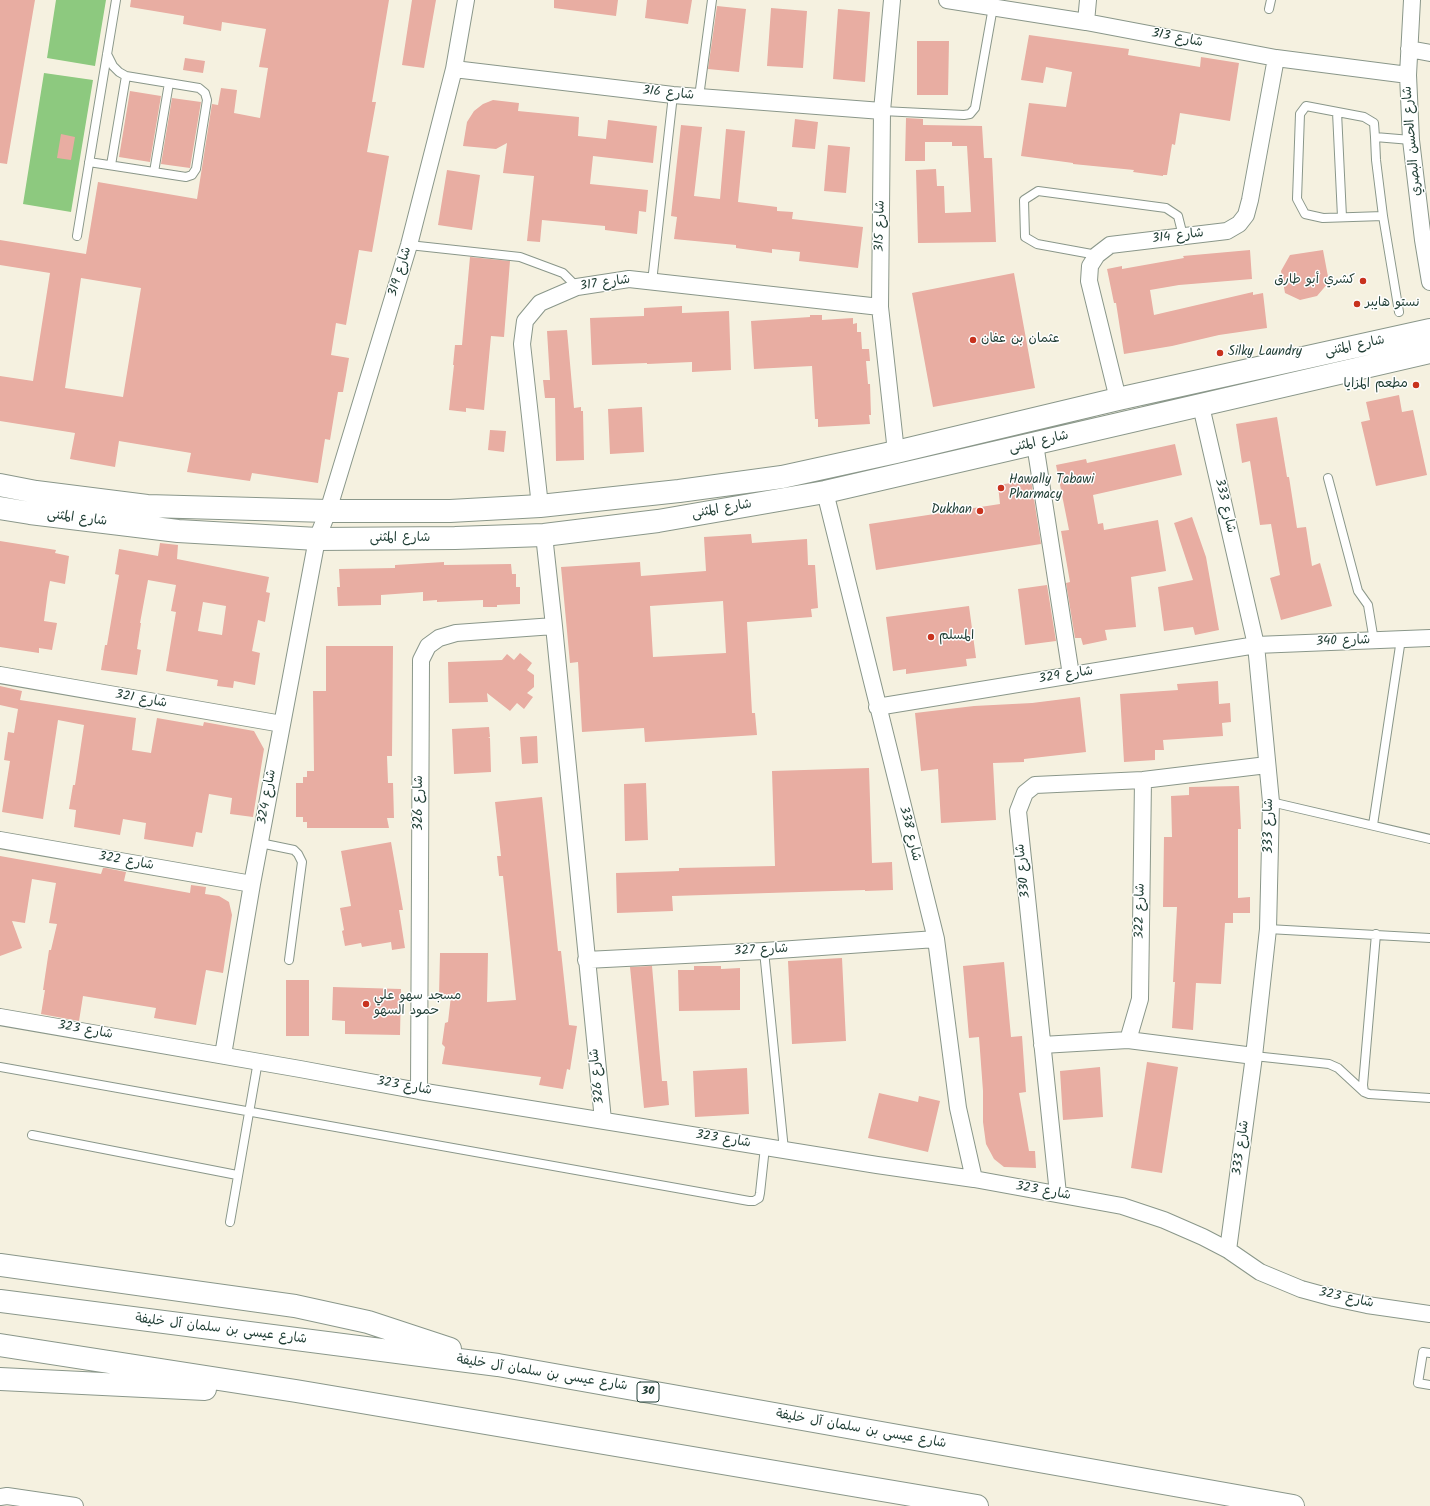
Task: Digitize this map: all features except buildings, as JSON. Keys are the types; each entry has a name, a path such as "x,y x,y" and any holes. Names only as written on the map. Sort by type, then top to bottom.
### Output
{"main road":[{"name":"شارع المثنى","path":"0,485 36,492 148,506 328,511 450,511 540,506 679,491 782,476 896,452 1118,399 1430,330"},
{"name":"شارع المثنى","path":"0,508 178,531 317,539 455,538 544,535 658,521 825,492 1430,352"},
{"path":"0,1265 295,1306 368,1322 498,1365"},
{"name":"شارع عيسى بن سلمان آل خليفة","path":"0,1301 498,1365 1293,1506"},
{"path":"0,1345 296,1391 977,1506"},
{"path":"0,1379 210,1389 296,1391"}],"street":[{"name":"شارع 319","path":"317,539 328,511 409,245 454,69 466,0"},
{"name":"شارع 315","path":"892,0 882,110 880,307 896,452"},
{"name":"شارع 313","path":"947,0 1086,22 1276,58 1408,75"},
{"path":"1086,22 1088,0"},
{"name":"شارع الحسن البصري","path":"1412,0 1408,48 1411,140 1423,240 1430,282"},
{"path":"1408,48 1430,53"},
{"name":"شارع 314","path":"1097,255 1110,245 1227,231 1238,224 1246,215 1250,200 1276,58"},
{"name":"شارع 316","path":"454,69 673,95 882,110"},
{"path":"1097,255 1090,266 1089,281 1118,399"},
{"name":"شارع 317","path":"540,506 522,344 526,321 540,303 577,287 629,279 880,307"},
{"name":"شارع 333","path":"1201,406 1256,646 1271,802 1268,928 1254,1056 1228,1250"},
{"path":"1036,444 1071,675"},
{"name":"شارع 338","path":"825,492 877,707 936,939 958,1108 974,1179"},
{"name":"شارع 326","path":"544,535 603,1120"},
{"name":"شارع 324","path":"223,1055 252,884 317,539"},
{"name":"شارع 326","path":"419,1091 420,660 428,646 439,638 456,633 554,626"},
{"name":"شارع 340","path":"1256,646 1430,638"},
{"name":"شارع 329","path":"877,707 1256,646"},
{"name":"شارع 321","path":"0,675 282,724"},
{"name":"شارع 330","path":"1058,1194 1018,811 1022,799 1025,793 1035,785 1143,780 1267,766"},
{"name":"شارع 322","path":"1128,1040 1140,999 1143,780"},
{"name":"شارع 322","path":"0,840 252,884"},
{"name":"شارع 327","path":"586,960 764,951 936,939"},
{"name":"شارع 323","path":"1,1020 223,1055 419,1091 974,1179 1122,1206 1164,1220 1228,1250 1260,1272 1301,1289 1367,1305 1430,1314"},
{"path":"1042,1045 1128,1040 1254,1056"},
{"path":"0,1497 7,1496 74,1506"}],"lane":[{"path":"78,236 116,0"},
{"path":"699,97 712,0"},
{"path":"1269,9 1270,0"},
{"path":"882,110 964,116 970,114 975,108 993,7"},
{"path":"90,162 186,177 192,175 196,169 207,100 205,93 199,88 126,76 113,66 107,54"},
{"path":"111,165 126,76"},
{"path":"154,172 169,83"},
{"path":"652,282 673,95"},
{"path":"1383,216 1323,218 1305,214 1298,199 1300,114 1306,106 1364,117 1374,124 1376,160 1383,216 1399,312"},
{"path":"1337,112 1342,217"},
{"path":"1375,137 1411,140"},
{"path":"1097,255 1037,244 1025,236 1024,200 1038,191 1166,208 1178,216 1183,236"},
{"path":"409,245 520,257 563,273 577,287"},
{"path":"1328,478 1358,591 1368,605 1374,640"},
{"path":"1373,825 1401,640"},
{"path":"1271,802 1430,839"},
{"path":"260,843 294,850 302,862 289,960"},
{"path":"1268,928 1430,938"},
{"path":"1364,1092 1376,934"},
{"path":"764,951 784,1150"},
{"path":"1254,1056 1329,1064 1338,1068 1364,1092 1369,1094 1430,1098"},
{"path":"230,1222 258,1061"},
{"path":"0,1067 749,1201 754,1201 758,1198 760,1193 765,1147"},
{"path":"32,1135 238,1175"},
{"path":"1430,1353 1423,1352 1418,1383 1430,1385"}],"green space":[{"path":"56,0 106,0 95,66 47,58"},
{"path":"44,73 93,80 71,212 23,204"}],"place":[{"name":"كشري أبو طارق","path":"1363,281"},
{"name":"نستو هايبر","path":"1357,304"},
{"name":"عثمان بن عفان","path":"973,340"},
{"name":"Silky Laundry","path":"1220,353"},
{"name":"مطعم المزايا","path":"1416,385"},
{"name":"Hawally Tabawi Pharmacy","path":"1001,488"},
{"name":"Dukhan","path":"980,511"},
{"name":"المسلم","path":"931,637"},
{"name":"مسجد سهو علي حمود السهو","path":"366,1004"}]}
